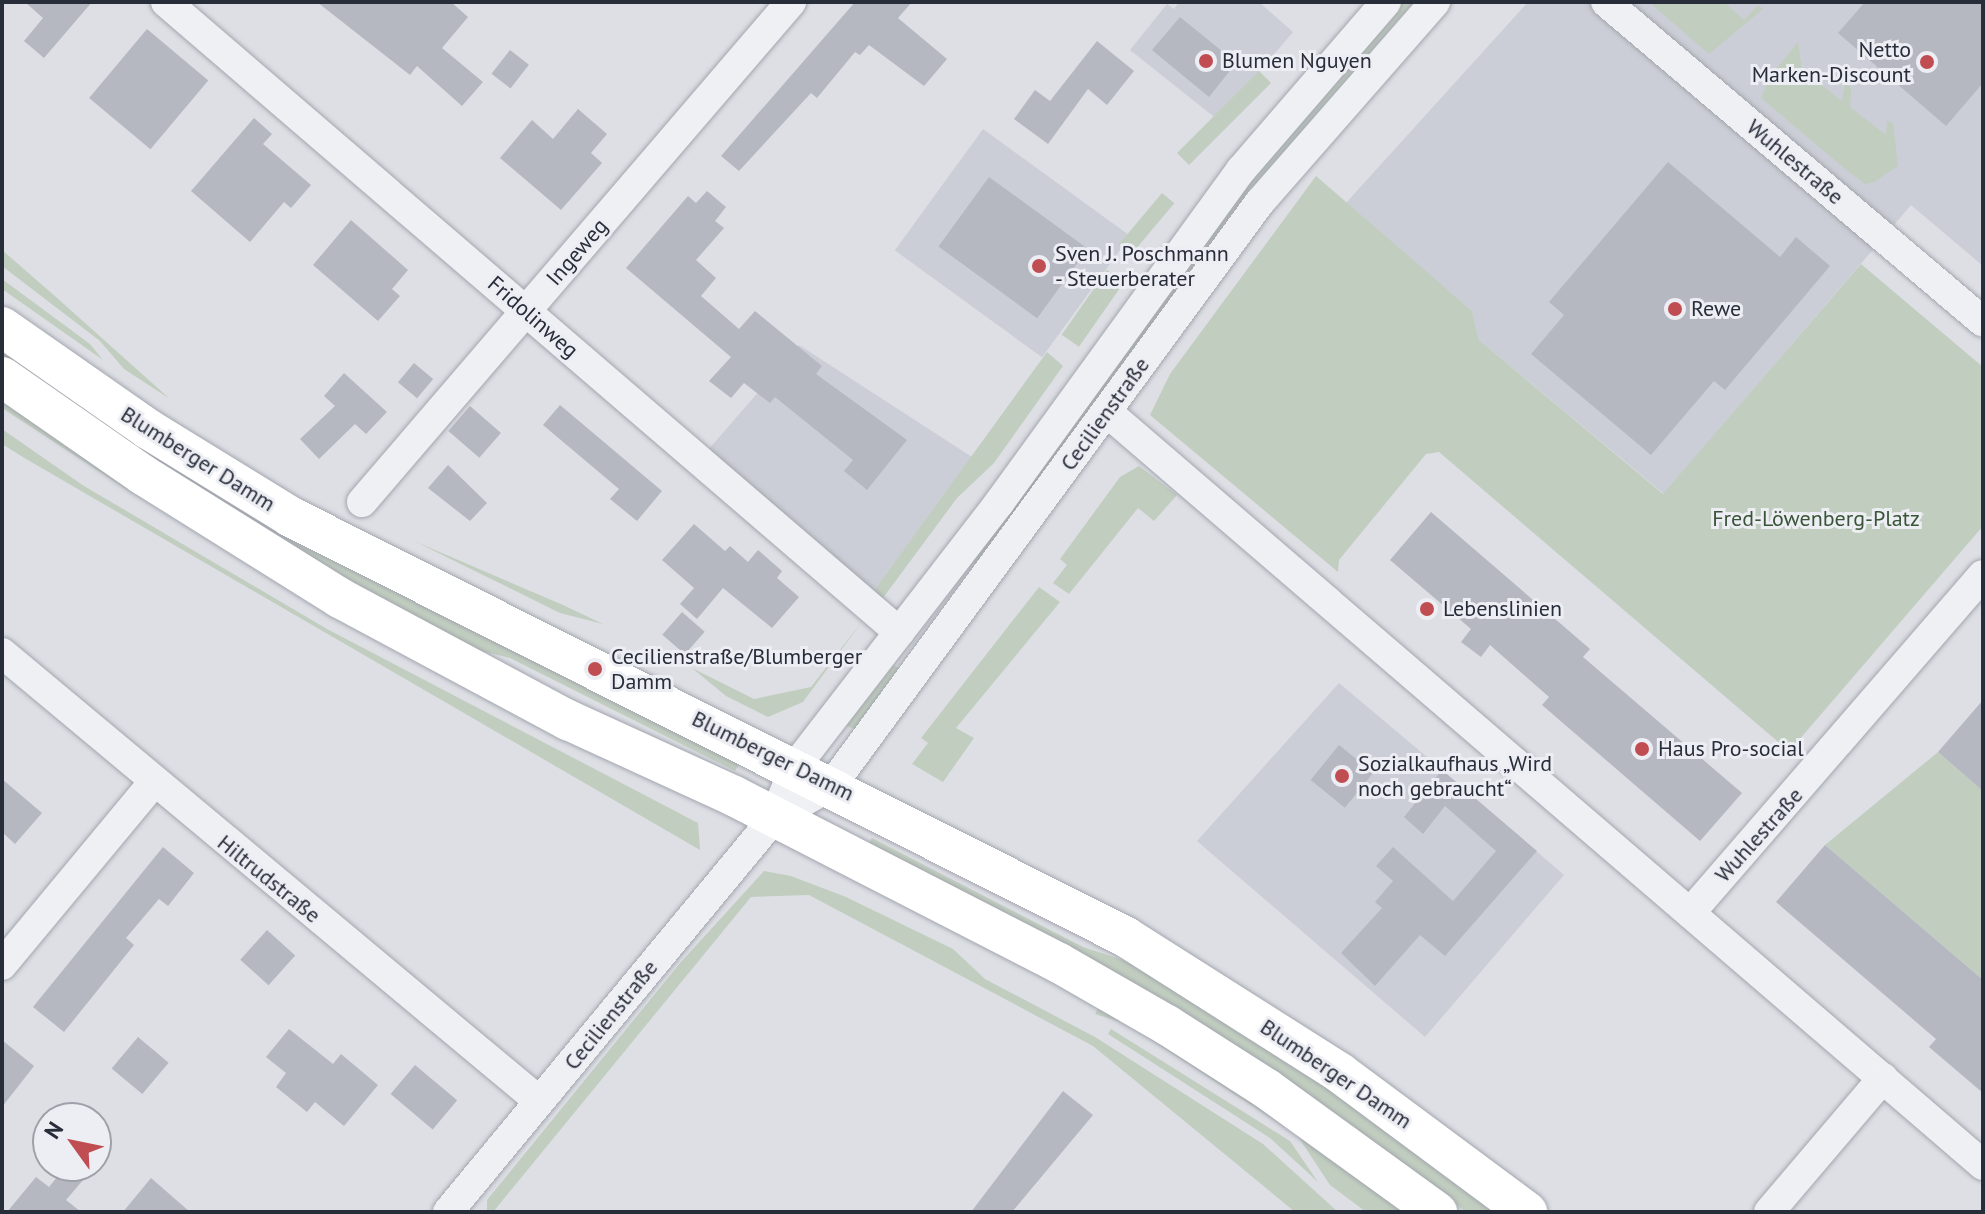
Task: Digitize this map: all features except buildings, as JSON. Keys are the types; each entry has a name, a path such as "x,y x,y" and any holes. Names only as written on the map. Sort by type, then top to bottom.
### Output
{"main road":[{"name":"Blumberger Damm","path":"2,327 148,429 291,517 832,785 1126,937 1340,1073 1527,1212"},
{"name":"Blumberger Damm","path":"2,377 143,475 340,598 568,720 774,818 1059,963 1167,1025 1267,1089 1437,1212"}],"street":[{"name":"Fridolinweg","path":"166,2 899,632"},
{"name":"Ingeweg","path":"362,502 791,2"},
{"name":"Cecilienstraße","path":"448,1212 774,818 795,767 899,632 1241,170 1386,2"},
{"name":"Cecilienstraße","path":"774,818 832,785 1260,202 1435,2"},
{"name":"Wuhlestraße","path":"1606,2 1983,322"},
{"path":"1107,412 1983,1165"},
{"name":"Wuhlestraße","path":"1690,913 1983,575"},
{"name":"Hiltrudstraße","path":"2,653 153,783 539,1101"},
{"path":"2,965 153,783"},
{"path":"1769,1212 1883,1078"}],"shaded area":[{"name":"Blumen Nguyen","path":"1179,2 1259,2 1293,32 1218,120 1130,50 1167,4 1174,9"},
{"path":"1528,2 1983,2 1983,266 1911,205 1664,494 1479,340 1472,311 1345,204"},
{"path":"983,129 1130,236 1042,357 895,250"},
{"path":"799,345 972,457 873,592 708,450"},
{"path":"1339,683 1427,757 1423,763 1427,768 1442,770 1564,875 1425,1037 1197,841"}],"green space":[{"path":"1402,2 1414,2 1262,177 979,566 970,560 1213,227"},
{"path":"1649,2 1724,2 1744,20 1758,5 1763,9 1709,54"},
{"path":"1798,42 1802,70 1842,101 1845,82 1851,88 1850,107 1886,135 1887,120 1893,124 1898,166 1874,182 1865,184 1850,173 1761,98 1771,75"},
{"path":"1259,71 1271,83 1189,165 1177,153"},
{"name":"Fred-Löwenberg-Platz","path":"1316,176 1472,311 1479,340 1663,494 1861,264 1983,367 1983,526 1786,755 1784,747 1439,452 1426,454 1339,560 1338,572 1150,415 1170,374"},
{"path":"1162,193 1174,203 1131,255 1119,244"},
{"path":"2,250 170,399 124,369 100,341 2,266"},
{"path":"1107,270 1124,282 1079,347 1062,335"},
{"path":"2,279 90,344 103,360 2,289"},
{"path":"2,348 742,760 735,771 510,658 469,648 338,576 39,384 2,356"},
{"path":"1047,352 1063,366 994,463 957,498 880,602 873,592"},
{"path":"2,396 135,488 132,493 2,408"},
{"path":"2,429 84,486 327,629 698,823 700,850 26,459 2,444"},
{"path":"1139,466 1177,495 1154,521 1138,508 1069,594 1053,583 1067,565 1060,559 1120,477"},
{"path":"414,541 563,605 603,624 560,613"},
{"path":"1039,587 1060,602 956,728 974,738 943,782 912,764 928,743 921,738"},
{"path":"864,619 803,702 768,717 726,696 692,668 754,699 811,687"},
{"path":"894,665 901,670 859,730 846,726"},
{"path":"1938,752 1975,784 1983,776 1983,980 1825,845"},
{"path":"872,838 1083,947 1129,962 1366,1111 1500,1212 1466,1212 1320,1106 865,849"},
{"path":"764,871 791,876 846,897 953,949 985,979 1095,1037 1263,1144 1338,1212 1295,1212 1093,1046 809,895 751,897 493,1212 487,1212 487,1200 681,962"},
{"path":"1100,1005 1164,1040 1408,1212 1366,1212 1330,1185 1297,1135 1127,1024 1095,1014"},
{"path":"1111,1029 1290,1141 1318,1182 1270,1138 1108,1034"}],"place":[{"name":"Blumen Nguyen","path":"1206,61"},
{"name":"Netto Marken-Discount","path":"1927,62"},
{"name":"Sven J. Poschmann - Steuerberater","path":"1039,266"},
{"name":"Rewe","path":"1675,309"},
{"name":"Lebenslinien","path":"1427,609"},
{"name":"Cecilienstraße/Blumberger Damm","path":"595,669"},
{"name":"Haus Pro-social","path":"1642,749"},
{"name":"Sozialkaufhaus „Wird noch gebraucht“","path":"1342,776"}]}
